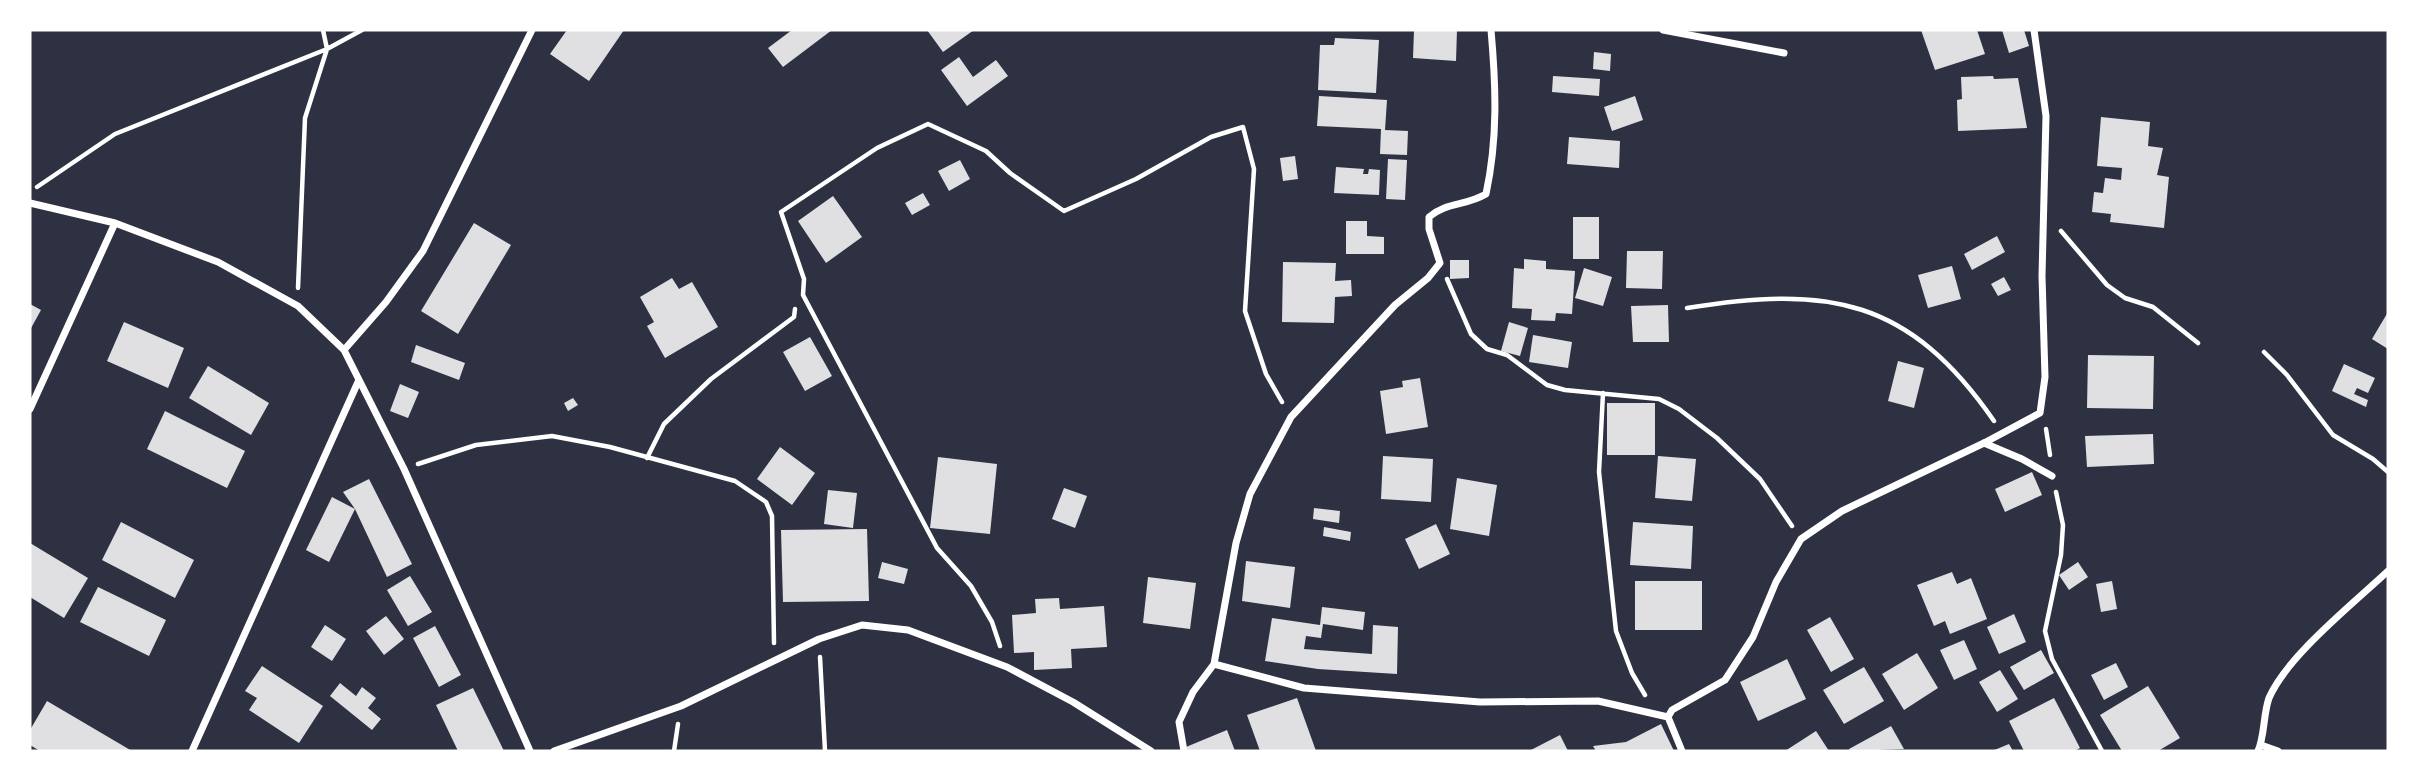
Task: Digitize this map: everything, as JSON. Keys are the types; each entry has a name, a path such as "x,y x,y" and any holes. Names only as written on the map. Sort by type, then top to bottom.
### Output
{"street":[{"path":"344,350 386,302 423,251 532,30"},
{"path":"1184,751 1180,722 1193,692 1214,664 1236,544 1250,494 1291,417 1395,305 1429,278 1440,263 1429,229 1429,217 1440,207 1470,204 1486,194 1494,156 1497,97 1491,30"},
{"path":"1663,30 1784,53"},
{"path":"1682,751 1668,717 1671,710 1725,680 1753,637 1776,582 1801,539 1842,510 1984,443 2040,412 2045,376 2046,116 2034,30"},
{"path":"30,203 115,223 218,262 298,306 344,350 358,383 404,469 530,751"},
{"path":"30,409 115,223"},
{"path":"192,751 358,383"},
{"path":"1984,443 2022,459 2052,476"},
{"path":"2278,751 2259,748 2269,698 2290,668 2324,630 2388,571"},
{"path":"554,751 681,706 819,639 862,625 908,630 1007,667 1073,702 1151,751"},
{"path":"1214,664 1304,688 1480,702 1598,701 1668,717"}],"path":[{"path":"298,306 305,118 327,48 323,30"},
{"path":"30,192 115,134 327,48 362,30"},
{"path":"1007,667 992,622 971,586 937,548 803,295 804,279 781,212 877,148 928,124 986,151 1010,173 1064,211 1136,179 1211,137 1243,127 1254,169 1245,311 1266,374 1291,417"},
{"path":"2044,212 2107,285 2125,298 2153,307 2198,343"},
{"path":"1440,263 1471,334 1487,349 1507,355 1547,385 1659,398 1679,409 1717,438 1760,479 1801,539"},
{"path":"1687,308 1752,297 1851,305 1878,313 1906,329 1932,351 1978,397 2003,433"},
{"path":"647,458 664,424 711,379 794,317 795,309"},
{"path":"2263,352 2294,384 2333,435 2373,459 2388,472"},
{"path":"1603,393 1599,472 1616,631 1632,673 1656,714"},
{"path":"2040,412 2045,422 2052,476 2063,525 2061,555 2045,631 2052,659 2102,751"},
{"path":"404,469 476,445 552,436 736,481 766,502 774,531 774,660"},
{"path":"819,639 825,751"}],"building":[{"path":"567,30 624,30 589,81 550,54"},
{"path":"792,30 832,30 783,67 768,48"},
{"path":"927,30 974,30 943,52"},
{"path":"1414,30 1457,30 1456,61 1413,58"},
{"path":"1921,30 1977,30 1985,54 1935,70"},
{"path":"2002,30 2024,30 2029,46 2009,53"},
{"path":"1335,38 1379,40 1376,93 1318,90 1320,45 1334,45"},
{"path":"1594,52 1611,54 1610,71 1593,69"},
{"path":"959,57 973,77 996,60 1008,76 967,106 941,70"},
{"path":"1553,76 1600,79 1599,96 1552,92"},
{"path":"1993,76 1994,79 2018,78 2027,128 1958,131 1957,100 1962,99 1961,77"},
{"path":"1319,96 1387,100 1385,130 1408,131 1407,155 1380,154 1381,129 1317,126"},
{"path":"1635,96 1643,120 1612,131 1604,107"},
{"path":"2101,117 2150,122 2148,146 2163,148 2157,175 2169,177 2164,228 2110,222 2111,214 2092,212 2094,192 2103,193 2105,178 2121,180 2122,168 2097,166"},
{"path":"1569,137 1620,141 1619,168 1567,164"},
{"path":"1295,156 1298,179 1283,181 1280,158"},
{"path":"1388,159 1407,160 1405,200 1386,199"},
{"path":"960,160 970,179 949,191 938,171"},
{"path":"1336,167 1364,169 1363,174 1368,174 1369,169 1380,170 1379,195 1334,193"},
{"path":"923,193 930,205 912,215 905,203"},
{"path":"833,196 862,237 826,263 798,221"},
{"path":"1573,217 1599,217 1599,259 1573,259"},
{"path":"1346,221 1367,221 1367,236 1384,237 1384,254 1346,254"},
{"path":"474,223 511,245 458,334 421,311"},
{"path":"1997,236 2005,252 1972,270 1964,254"},
{"path":"1627,251 1663,251 1662,289 1626,288"},
{"path":"1524,259 1546,261 1546,269 1575,271 1572,314 1556,313 1555,321 1531,320 1532,309 1512,308 1514,268 1524,269"},
{"path":"1450,260 1469,260 1469,278 1450,279"},
{"path":"1283,262 1336,263 1335,281 1351,280 1352,296 1335,297 1334,323 1282,322"},
{"path":"1952,266 1961,299 1928,308 1918,275"},
{"path":"1584,268 1612,277 1603,306 1575,298"},
{"path":"2004,277 2011,290 1998,296 1991,284"},
{"path":"672,278 679,289 692,282 718,327 665,358 647,326 654,322 640,297"},
{"path":"30,304 41,310 30,330"},
{"path":"1668,305 1669,342 1633,342 1631,306"},
{"path":"2388,312 2388,349 2372,339"},
{"path":"124,322 184,348 168,388 107,361"},
{"path":"1509,322 1528,328 1520,356 1501,351"},
{"path":"1533,335 1572,342 1568,368 1529,362"},
{"path":"810,337 832,376 805,391 783,352"},
{"path":"416,345 465,363 459,380 411,362"},
{"path":"2088,355 2154,356 2153,409 2087,408"},
{"path":"1898,361 1924,368 1914,408 1888,401"},
{"path":"2344,364 2375,378 2368,393 2357,388 2354,394 2368,400 2366,407 2332,391"},
{"path":"208,366 269,403 251,435 189,398"},
{"path":"1420,378 1428,427 1386,434 1380,391 1403,387 1402,381"},
{"path":"400,384 419,392 408,418 390,411"},
{"path":"573,398 578,405 568,411 564,403"},
{"path":"1607,403 1655,403 1655,455 1607,455"},
{"path":"165,411 245,451 227,488 147,449"},
{"path":"2153,434 2154,464 2087,467 2085,436"},
{"path":"780,447 815,473 792,505 757,479"},
{"path":"1383,456 1433,459 1431,502 1381,499"},
{"path":"1658,456 1696,459 1692,501 1655,498"},
{"path":"938,457 997,464 990,534 930,528"},
{"path":"2032,472 2042,495 2005,512 1995,489"},
{"path":"1457,478 1497,485 1489,536 1450,529"},
{"path":"369,479 412,564 387,577 355,509 343,492"},
{"path":"1064,488 1087,496 1075,528 1052,519"},
{"path":"828,490 857,493 853,528 824,524"},
{"path":"332,497 355,509 329,562 306,550"},
{"path":"1314,508 1340,511 1339,523 1313,519"},
{"path":"121,522 194,560 175,598 102,560"},
{"path":"1633,522 1693,526 1691,569 1630,565"},
{"path":"1436,524 1450,554 1419,569 1405,539"},
{"path":"1324,527 1351,532 1350,541 1323,536"},
{"path":"867,529 869,601 783,602 781,530"},
{"path":"30,543 88,578 64,618 30,597"},
{"path":"1246,561 1295,567 1290,608 1242,601"},
{"path":"882,562 908,569 904,584 878,578"},
{"path":"2078,562 2088,577 2069,590 2059,575"},
{"path":"1952,572 1957,584 1971,578 1987,619 1950,634 1945,621 1934,626 1917,585"},
{"path":"410,576 432,612 408,626 387,590"},
{"path":"1148,577 1196,583 1190,629 1143,623"},
{"path":"1635,581 1702,581 1702,630 1635,630"},
{"path":"2112,581 2117,609 2101,612 2096,584"},
{"path":"98,587 166,620 149,656 80,622"},
{"path":"1059,598 1060,609 1104,606 1107,647 1071,649 1072,668 1034,670 1034,652 1014,653 1012,615 1036,613 1035,599"},
{"path":"1322,607 1365,612 1363,630 1323,624 1321,638 1306,636 1304,649 1372,654 1373,625 1398,627 1397,674 1318,669 1265,661 1272,618 1320,625"},
{"path":"2014,614 2026,642 1999,654 1987,627"},
{"path":"386,616 404,639 384,655 366,631"},
{"path":"1830,617 1854,659 1831,672 1807,630"},
{"path":"325,625 346,639 332,661 311,647"},
{"path":"435,626 461,675 439,687 413,638"},
{"path":"1964,640 1977,669 1954,680 1940,650"},
{"path":"2041,650 2054,673 2024,690 2010,667"},
{"path":"1917,653 1938,688 1904,710 1882,674"},
{"path":"1787,659 1806,699 1758,721 1740,682"},
{"path":"2116,663 2128,687 2104,700 2091,675"},
{"path":"262,666 323,706 299,743 249,710 257,698 245,691"},
{"path":"1864,667 1884,701 1844,724 1823,690"},
{"path":"2000,670 2018,699 1997,712 1979,682"},
{"path":"340,683 356,696 362,687 376,698 368,708 381,719 372,730 330,696"},
{"path":"2148,686 2180,738 2158,751 2122,751 2100,715"},
{"path":"473,688 504,751 458,751 436,705"},
{"path":"1297,698 1316,751 1260,751 1247,715"},
{"path":"2054,698 2080,748 2074,751 2024,751 2009,721"},
{"path":"47,701 132,751 40,751 30,745 30,730"},
{"path":"1661,724 1674,751 1596,751 1593,746 1626,742"},
{"path":"1891,726 1904,749 1850,751 1849,749"},
{"path":"1227,730 1235,751 1188,751 1186,747"},
{"path":"1816,731 1829,751 1785,751"},
{"path":"1560,735 1568,751 1529,751"},
{"path":"2009,744 2013,751 1992,751"}]}
